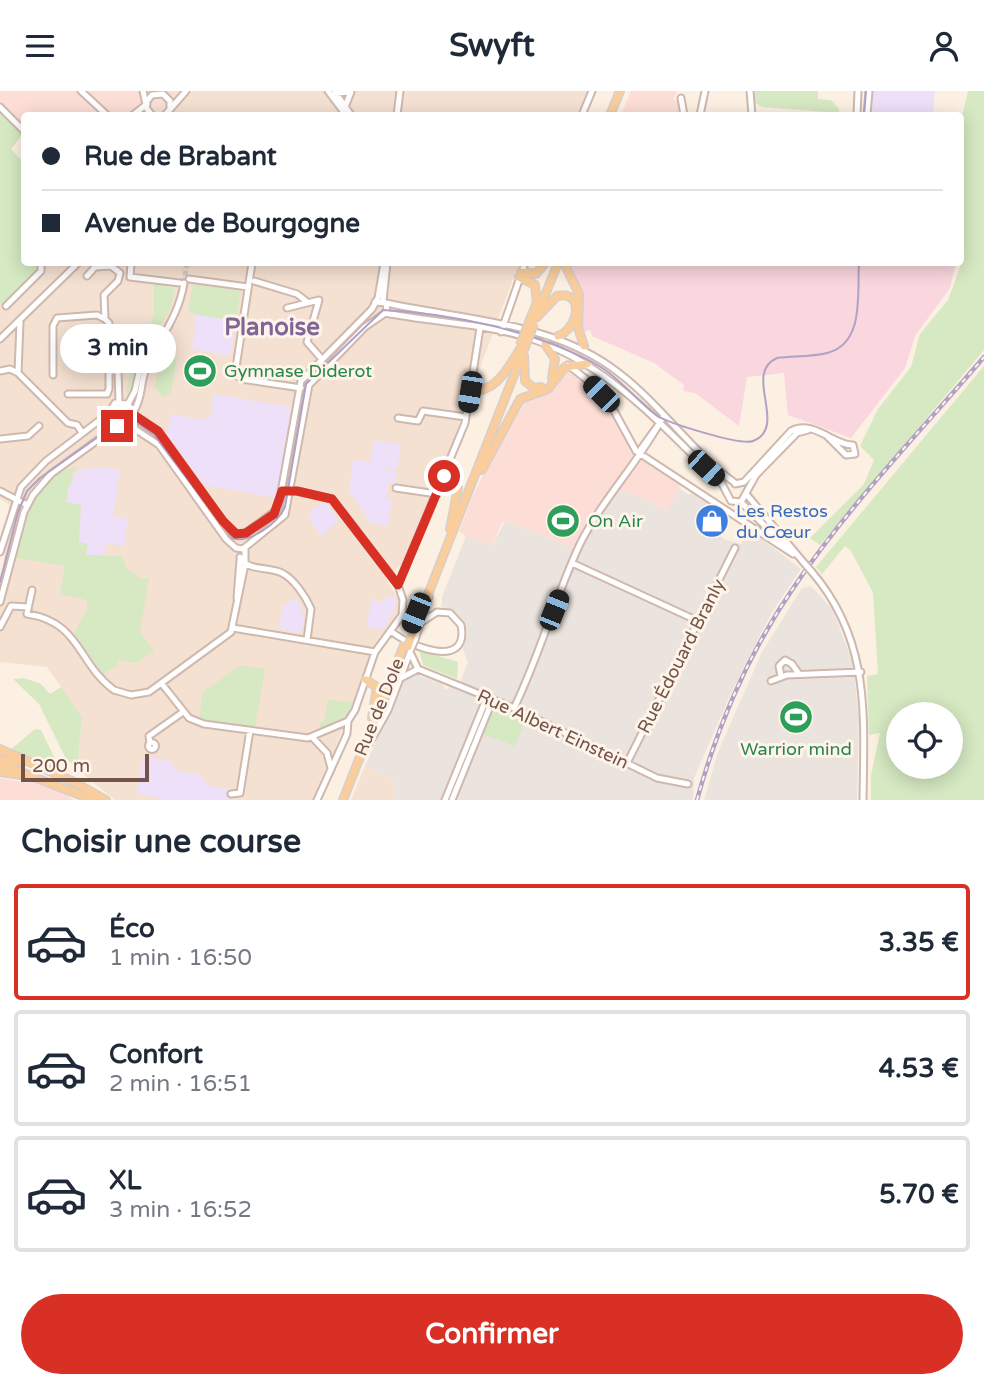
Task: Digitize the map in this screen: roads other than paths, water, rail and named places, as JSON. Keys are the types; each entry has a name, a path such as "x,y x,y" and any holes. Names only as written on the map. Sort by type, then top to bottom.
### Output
{"main road":[{"path":"614,112 622,91"},
{"path":"520,274 536,274 543,266"},
{"name":"Rue de Dole","path":"533,321 537,304 554,266"},
{"name":"Rue de Dole","path":"345,800 370,730 410,644 450,529 554,266"},
{"path":"565,266 579,295 578,328 584,346"},
{"path":"520,274 535,285 537,304"},
{"path":"522,348 525,381 534,388 550,382 555,369 551,340 568,331 576,318 576,306 569,296 557,296 533,321"},
{"path":"470,392 483,391 496,383 522,348"},
{"name":"Rue de Dole","path":"345,800 410,644 522,348"},
{"path":"464,505 516,403 523,396 548,389 568,365 587,364"},
{"path":"444,476 451,477 458,488 450,529"},
{"path":"366,680 377,687 370,730"},
{"path":"0,749 106,800"},
{"path":"0,759 41,767"},
{"path":"0,765 93,800"},
{"path":"0,772 39,778"}],"street":[{"path":"82,91 104,112"},
{"path":"143,91 151,112"},
{"path":"136,112 158,93 172,91"},
{"path":"169,112 186,91"},
{"path":"328,91 346,112"},
{"path":"398,112 401,91"},
{"path":"583,112 592,91"},
{"path":"701,112 705,91"},
{"path":"750,91 752,112"},
{"path":"857,112 858,91"},
{"path":"867,112 869,91"},
{"path":"334,92 347,112"},
{"path":"334,92 352,92 345,107"},
{"path":"158,93 170,101 168,112"},
{"path":"681,97 684,112"},
{"path":"0,107 21,128"},
{"path":"6,306 41,271 41,266"},
{"path":"0,339 75,266"},
{"path":"87,276 95,267 111,266 118,270 120,277"},
{"path":"105,319 104,295 129,266"},
{"path":"131,266 130,277 248,287"},
{"path":"252,266 235,374 241,379 308,390"},
{"path":"119,402 128,404 134,413 158,431 223,521 236,534 244,534 278,509 298,388 303,378 373,305 385,266"},
{"path":"234,546 246,546 282,519 288,511 308,390 326,366 383,314 386,266"},
{"path":"501,333 524,266"},
{"path":"254,281 297,294 306,301"},
{"path":"129,425 139,402 146,370 178,310 184,282"},
{"path":"287,308 298,307 306,301 319,300 307,342 320,357"},
{"path":"373,305 385,302 504,322 601,361"},
{"path":"373,305 383,314 551,340 620,388 727,491 729,499"},
{"path":"128,404 135,391 140,368 178,310"},
{"path":"53,375 53,326 57,318 97,315 105,319 109,323 107,394 68,394"},
{"path":"18,373 20,322"},
{"path":"398,585 466,417 480,328"},
{"path":"0,339 19,339"},
{"path":"584,346 629,380 747,493 812,572 841,614 861,672 864,713 863,800"},
{"path":"90,347 109,347"},
{"path":"568,365 601,394 629,436 632,446 793,554"},
{"path":"0,371 10,369 18,373 68,423 77,425 81,431"},
{"path":"0,552 15,499 36,470 109,413 119,402 118,371 109,371"},
{"path":"109,386 118,386"},
{"path":"397,418 418,421 423,411 466,417"},
{"path":"109,413 110,419 117,426"},
{"path":"640,452 648,446 664,415"},
{"path":"514,708 586,534 643,444 659,424"},
{"path":"0,602 27,505 51,474 117,426 129,425 159,445 245,564 283,573 295,585 311,609 307,640"},
{"path":"0,439 28,436 39,426"},
{"path":"741,502 751,481 799,427 826,435 845,448"},
{"path":"629,436 643,444"},
{"path":"727,491 782,445"},
{"path":"396,488 437,494"},
{"path":"0,491 27,505"},
{"path":"282,491 326,497 336,503 398,585 403,611 375,652 348,721 346,734 317,800"},
{"path":"717,503 729,499 741,502 805,564"},
{"path":"234,546 236,534"},
{"path":"237,598 245,564 244,534"},
{"name":"Rue Édouard Branly","path":"627,763 735,548"},
{"path":"32,590 27,614 47,618 60,625 114,690 141,694 162,684 228,636 233,628 240,557"},
{"path":"572,563 698,621"},
{"name":"Rue de Dole","path":"369,744 388,711 410,644 422,622 429,593"},
{"path":"0,627 11,606 28,607"},
{"name":"Rue de Dole","path":"410,644 445,653 458,645 462,635 461,625 450,613 437,612 422,622"},
{"path":"233,628 375,652"},
{"path":"391,631 410,644 418,669 401,678"},
{"path":"781,676 779,666 785,660 792,664 799,674"},
{"name":"Rue Albert Einstein","path":"418,669 514,708 657,778 688,784"},
{"path":"771,681 781,676 799,674 861,672"},
{"path":"162,684 183,712 197,723 313,738 348,721"},
{"path":"445,800 490,698"},
{"path":"452,800 490,698"},
{"path":"150,743 149,736 183,712"},
{"path":"231,794 240,793 250,730"},
{"path":"313,738 327,753 331,768"}],"tunnel":[{"path":"184,283 187,266"}],"tram line":[{"path":"864,112 866,91"},
{"path":"0,582 18,512 27,491 40,478 122,420 140,425 154,435 232,538 247,538 263,531 285,507 306,384 383,310 465,320 550,343 607,371 663,419 720,437 753,441 763,434 767,424 764,387 767,365 777,358 827,353 839,348 848,339 856,316 859,266"}],"railway":[{"path":"697,800 736,689 778,612 838,527 984,357"}],"place":[{"name":"Gymnase Diderot","path":"200,371"},
{"name":"On Air","path":"563,521"},
{"name":"Les Restos du Cœur","path":"712,521"},
{"name":"Warrior mind","path":"796,717"}],"district":[{"name":"Planoise","path":"272,327"}]}
